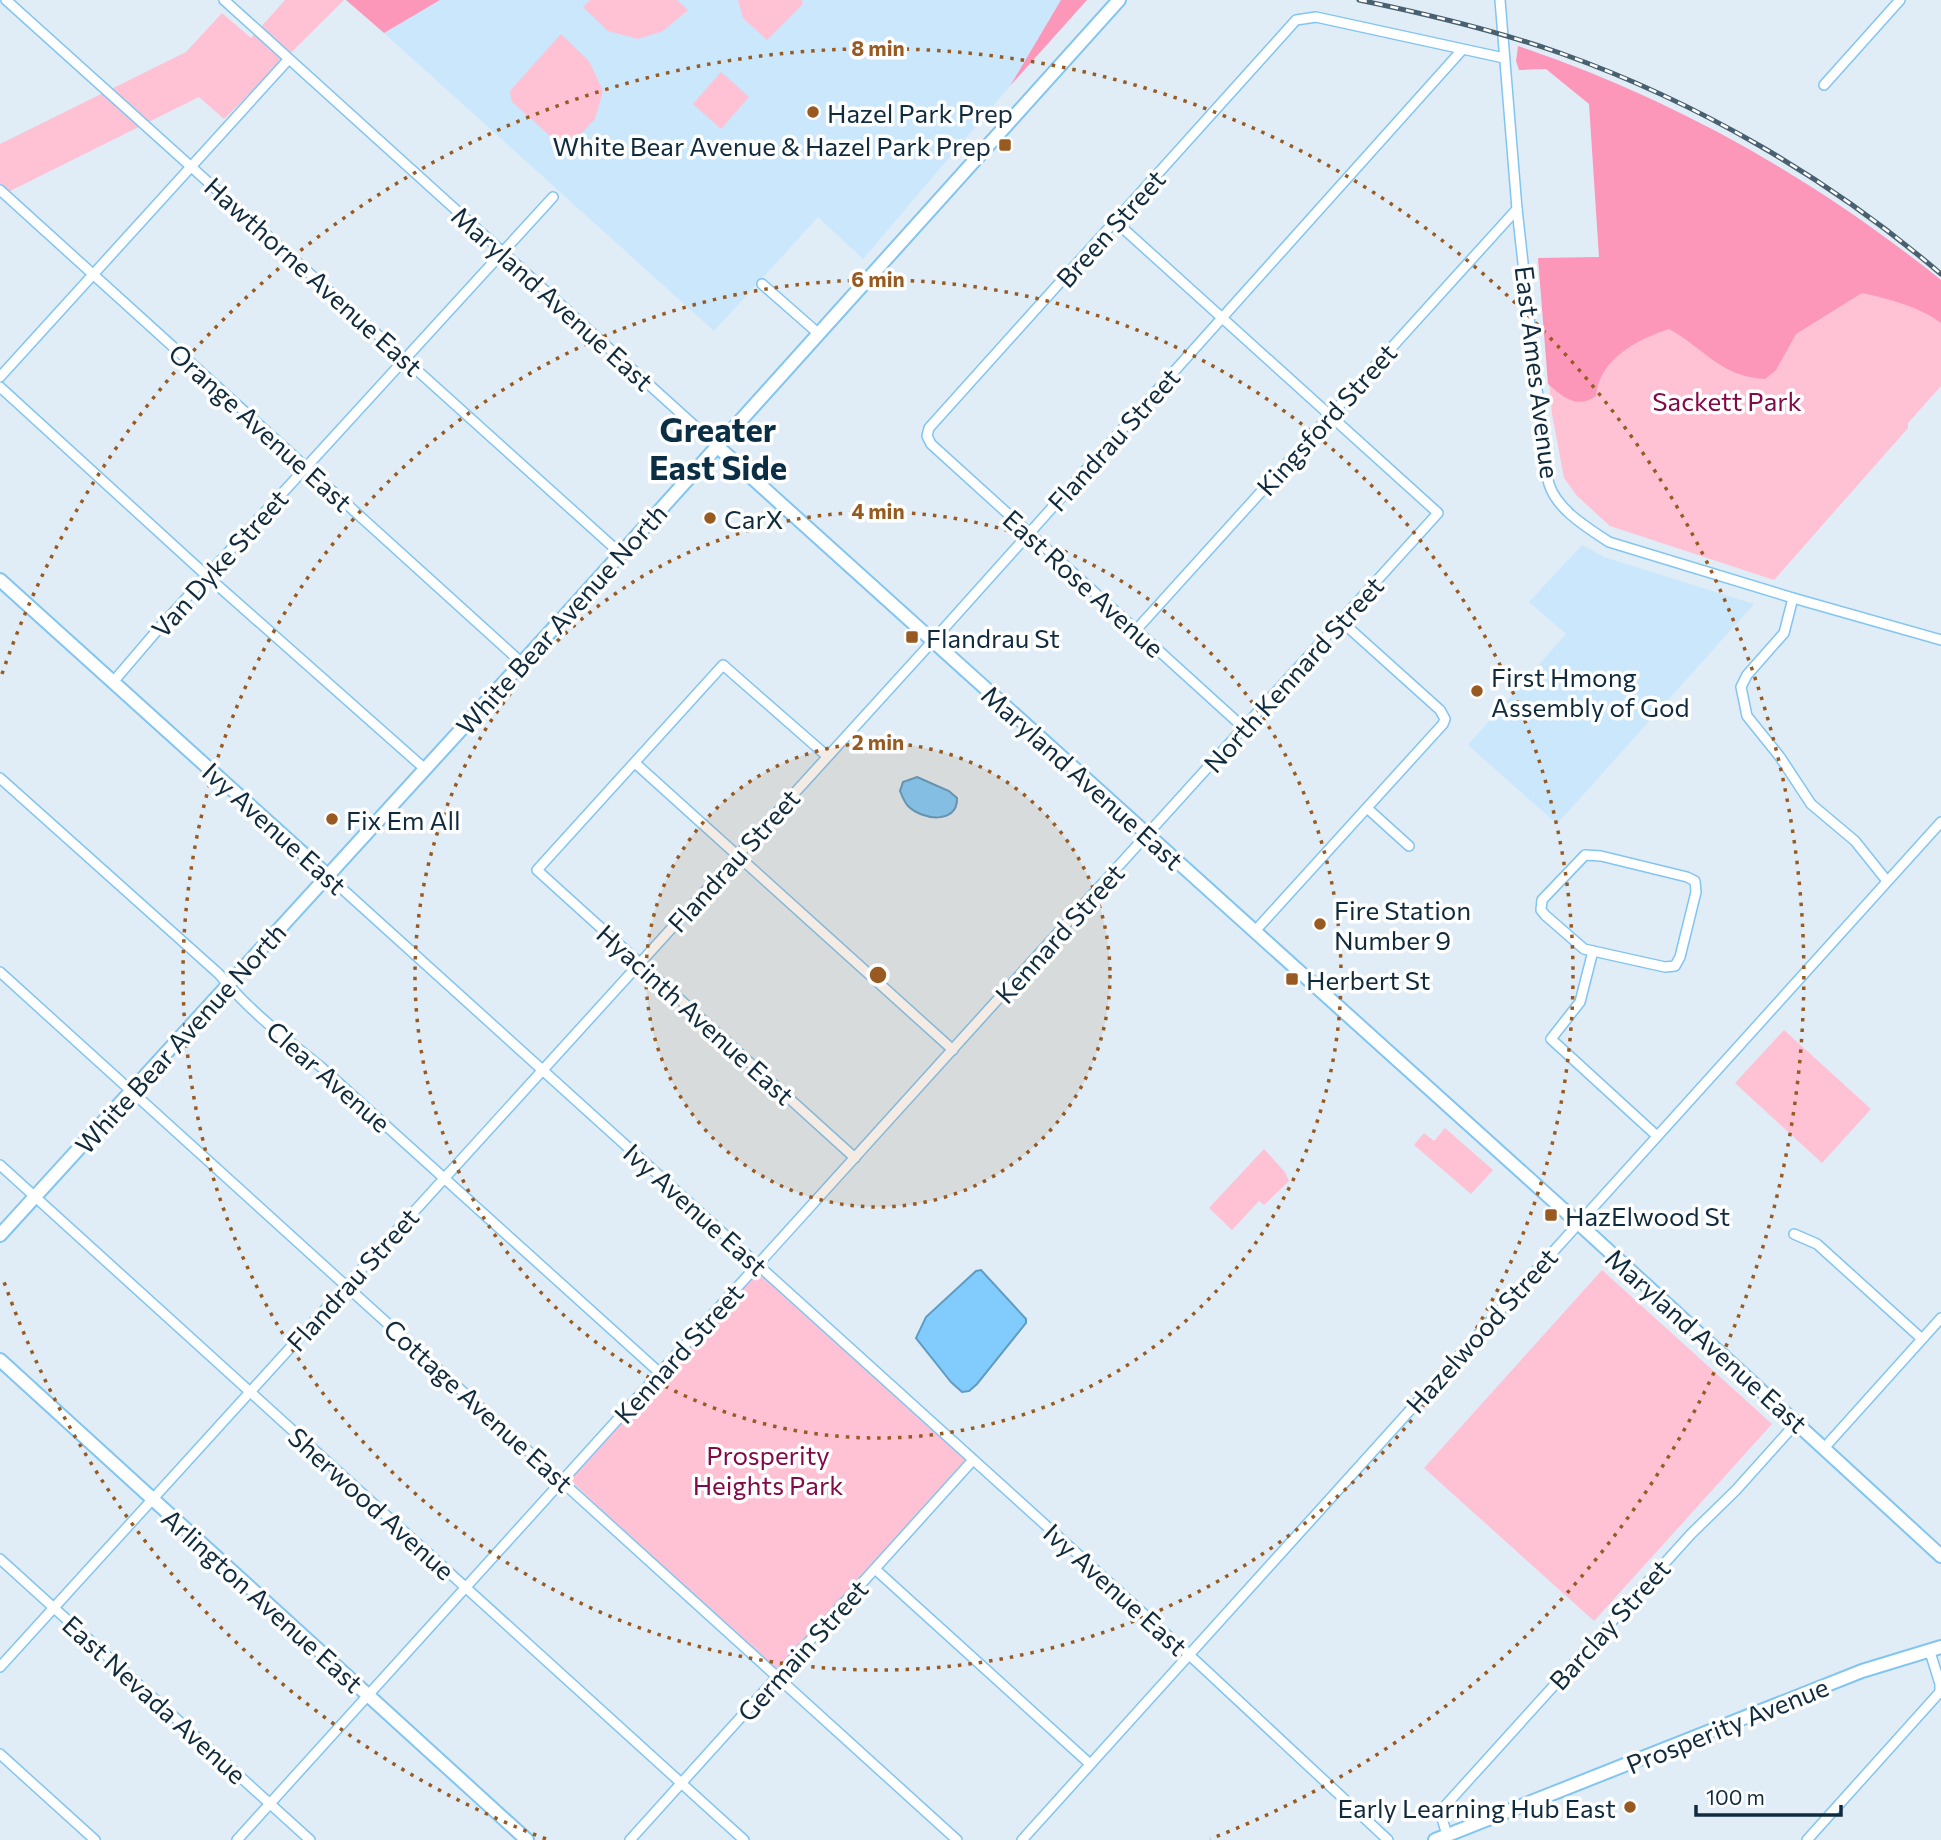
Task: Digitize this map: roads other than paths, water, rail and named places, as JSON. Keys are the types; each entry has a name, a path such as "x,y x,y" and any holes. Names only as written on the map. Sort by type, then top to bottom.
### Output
{"main road":[{"name":"White Bear Avenue North","path":"0,1234 621,554 1119,0"},
{"name":"Maryland Avenue East","path":"718,447 1578,1223 1941,1556"},
{"name":"Ivy Avenue East","path":"0,580 328,876"},
{"name":"Arlington Avenue East","path":"0,1360 527,1840"},
{"name":"Prosperity Avenue","path":"1441,1837 1862,1671 1936,1649"}],"street":[{"name":"Hawthorne Avenue East","path":"6,0 621,554"},
{"name":"Maryland Avenue East","path":"224,0 718,447"},
{"name":"East Ames Avenue","path":"1500,0 1517,209 1545,461 1549,485 1562,505 1609,542 1941,640"},
{"path":"1824,85 1900,0"},
{"name":"Breen Street","path":"927,436 929,428 1296,20 1316,17 1462,50"},
{"path":"1462,50 1504,58"},
{"name":"Flandrau Street","path":"0,1667 932,641 1462,50"},
{"path":"0,377 288,60"},
{"name":"Orange Avenue East","path":"0,190 522,663"},
{"name":"Van Dyke Street","path":"113,682 554,197"},
{"name":"Kingsford Street","path":"1136,630 1517,209"},
{"path":"1116,222 1330,415"},
{"path":"762,284 819,334"},
{"path":"0,387 207,576 425,769"},
{"name":"North Kennard Street","path":"1148,835 1438,513 1330,415"},
{"name":"East Rose Avenue","path":"927,436 931,444 1244,728"},
{"path":"1793,598 1784,633 1747,675 1741,687 1746,716 1780,757 1811,804 1855,841 1887,881"},
{"path":"1255,931 1439,730 1445,719 1440,710 1341,621"},
{"path":"827,756 723,665 635,763 953,1050"},
{"name":"Hyacinth Avenue East","path":"635,763 537,870 855,1158"},
{"name":"Clear Avenue","path":"0,778 218,974 279,1034 321,1067 660,1373"},
{"path":"1367,808 1409,846"},
{"name":"Hazelwood Street","path":"1022,1840 1941,822"},
{"name":"Kennard Street","path":"237,1840 1148,835"},
{"path":"1601,856 1695,881 1696,892 1680,957 1675,966 1668,967 1593,951 1577,944 1545,915 1541,905 1580,858 1601,856"},
{"name":"Ivy Avenue East","path":"328,876 1189,1655 1388,1840"},
{"path":"1593,951 1580,1002 1551,1040 1657,1136"},
{"name":"Cottage Avenue East","path":"0,972 957,1840"},
{"name":"Sherwood Avenue","path":"0,1165 744,1840"},
{"path":"1794,1234 1817,1244 1922,1339"},
{"path":"1825,1447 1941,1318"},
{"name":"Barclay Street","path":"1441,1837 1441,1815 1445,1806 1691,1534 1736,1490 1797,1422"},
{"name":"Germain Street","path":"630,1840 973,1460"},
{"name":"East Nevada Avenue","path":"0,1559 310,1840"},
{"path":"875,1569 1090,1765"},
{"path":"1807,1840 1940,1692 1936,1649"},
{"path":"0,1754 95,1840"}],"water":[{"path":"917,777 949,791 957,798 952,813 930,817 908,806 900,791 903,782"},
{"path":"981,1270 1026,1319 1026,1323 977,1384 969,1391 962,1392 916,1338 926,1317 976,1271"}],"railway":[{"path":"1359,0 1510,37 1560,53 1662,95 1712,119 1808,175 1854,206 1941,274"}],"place":[{"name":"Hazel Park Prep","path":"813,112"},
{"name":"White Bear Avenue & Hazel Park Prep","path":"1005,145"},
{"name":"CarX","path":"710,518"},
{"name":"Flandrau St","path":"912,637"},
{"name":"First Hmong Assembly of God","path":"1477,691"},
{"name":"Fix Em All","path":"332,819"},
{"name":"Fire Station Number 9","path":"1320,924"},
{"name":"Herbert St","path":"1292,979"},
{"name":"HazElwood St","path":"1551,1215"},
{"name":"Early Learning Hub East","path":"1630,1807"}],"district":[{"name":"Greater East Side","path":"718,447"}],"park label":[{"name":"Sackett Park","path":"1727,400"},
{"name":"Prosperity Heights Park","path":"768,1469"}]}
